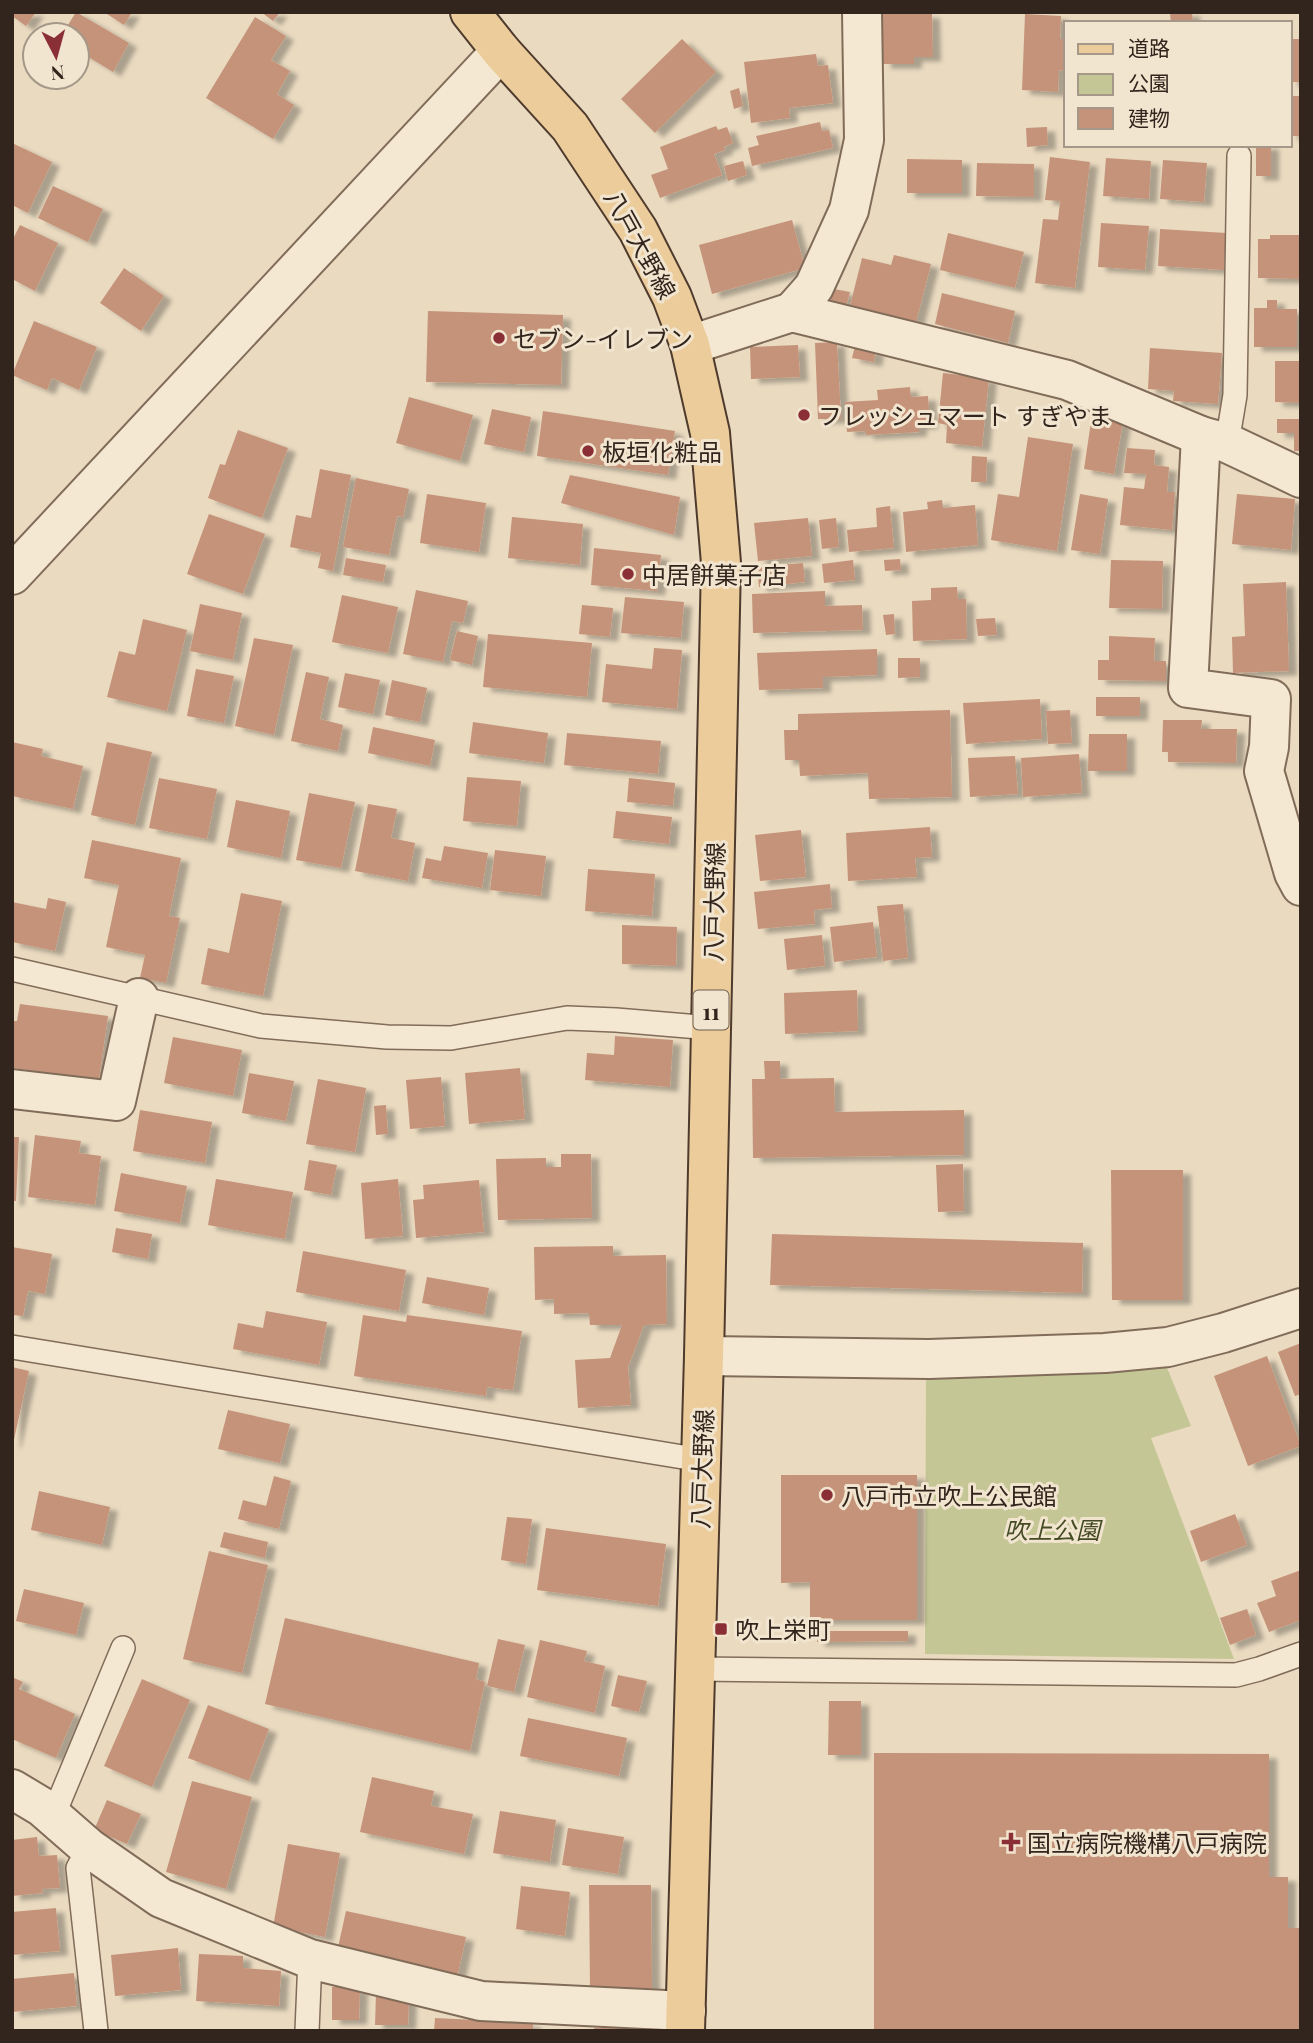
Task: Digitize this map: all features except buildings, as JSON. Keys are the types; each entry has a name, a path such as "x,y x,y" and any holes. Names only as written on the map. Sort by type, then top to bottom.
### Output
{"main road":[{"name":"八戸大野線","path":"470,12 501,51 570,127 638,230 672,297 690,345 710,433 720,563 704,1356 685,2021"}],"street":[{"path":"690,345 792,312 814,287 849,210 864,140 862,12"},
{"path":"12,575 501,51"},
{"path":"792,312 1067,380 1301,478"},
{"path":"1214,440 1188,688 1271,699 1269,747 1264,771 1294,873 1301,886"},
{"path":"12,1089 116,1101 139,998"},
{"path":"704,1356 929,1359 1105,1353 1168,1347 1301,1308"},
{"path":"12,1789 43,1807 89,1849 161,1898 310,1959 481,2001 685,2021"}],"lane":[{"path":"1214,440 1235,395 1239,156"},
{"path":"12,969 261,1026 387,1037 451,1038 567,1018 710,1028"},
{"path":"12,1347 701,1460"},
{"path":"53,1816 123,1648"},
{"path":"695,1669 1236,1675 1301,1654"},
{"path":"89,1849 78,1868 96,2031"},
{"path":"307,2031 310,1959"}],"green space":[{"name":"吹上公園","path":"1165,1363 1191,1426 1151,1438 1234,1659 925,1654 926,1375"}],"place":[{"name":"セブン-イレブン","path":"499,338"},
{"name":"フレッシュマート すぎやま","path":"804,415"},
{"name":"板垣化粧品","path":"588,451"},
{"name":"中居餅菓子店","path":"628,574"},
{"name":"八戸市立吹上公民館","path":"827,1495"},
{"name":"吹上栄町","path":"721,1629"},
{"name":"国立病院機構八戸病院","path":"1011,1842"}]}
